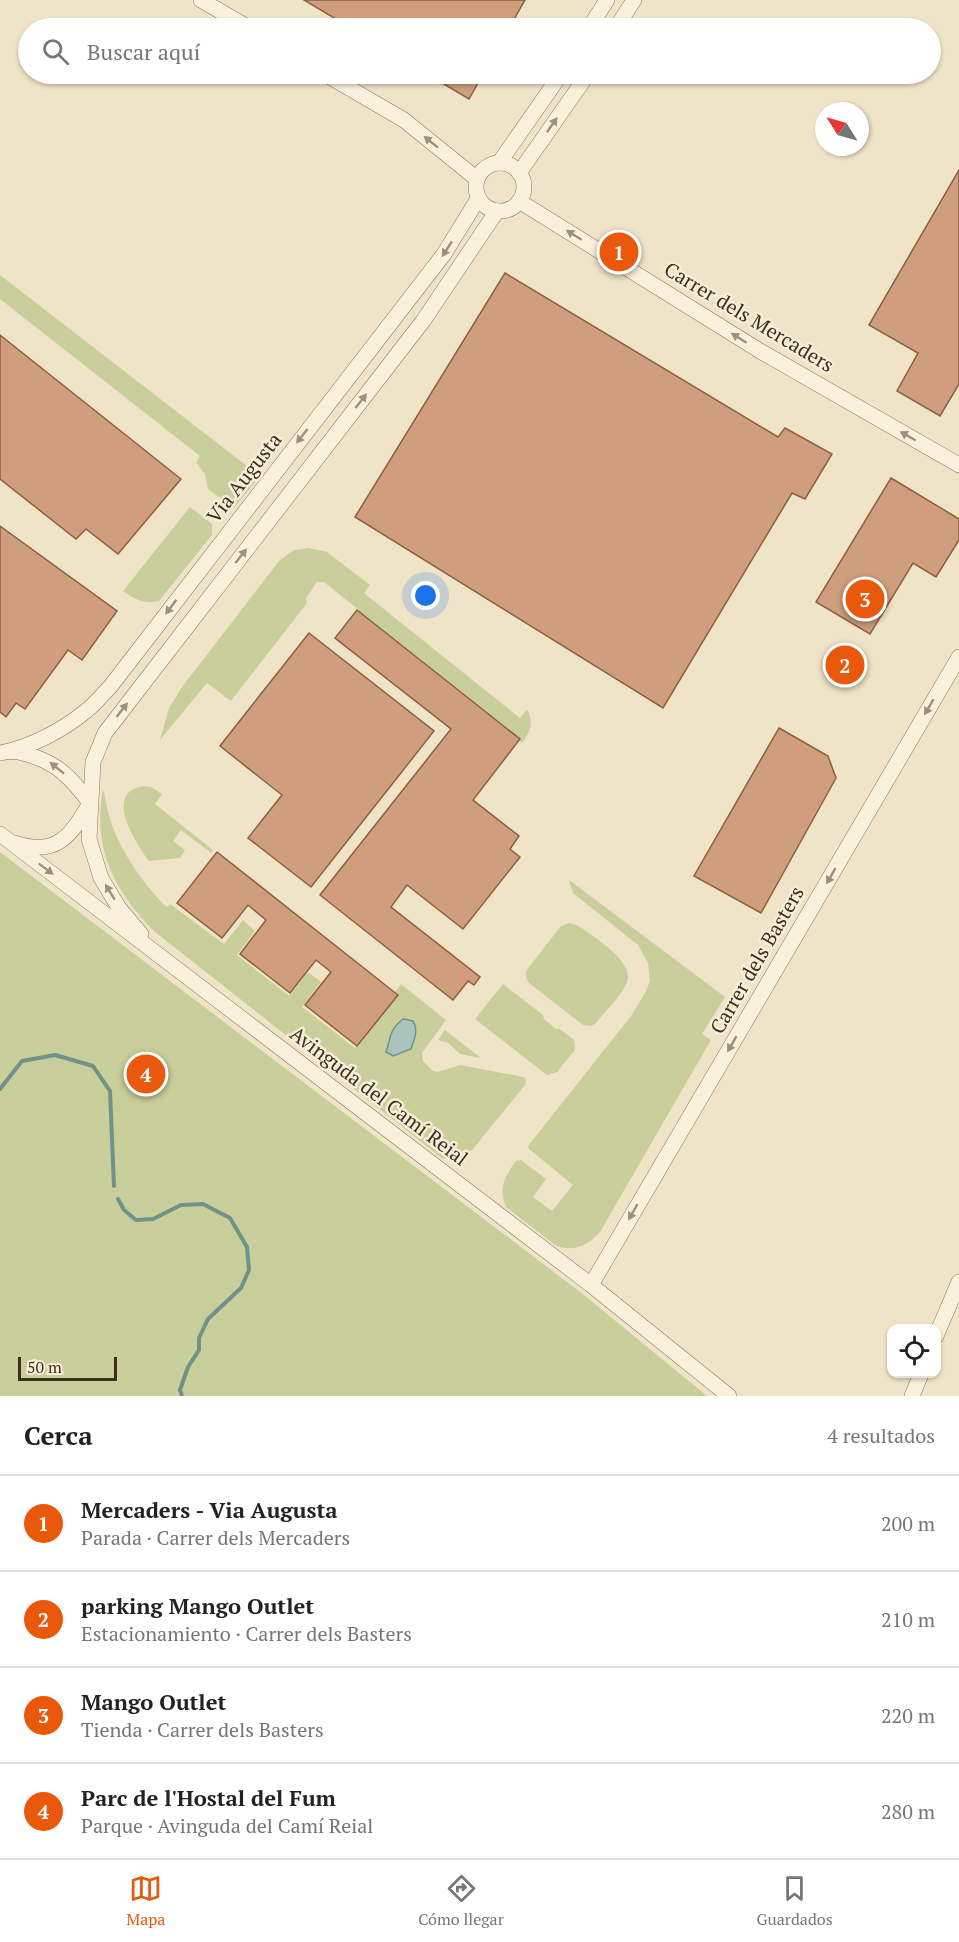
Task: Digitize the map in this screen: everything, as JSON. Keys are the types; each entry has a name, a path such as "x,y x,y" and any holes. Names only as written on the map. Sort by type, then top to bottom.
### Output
{"street":[{"path":"201,0 232,18"},
{"path":"595,18 607,0"},
{"path":"622,18 634,0"},
{"path":"342,84 404,120 477,179"},
{"path":"498,163 554,84"},
{"path":"519,173 581,84"},
{"path":"158,955 120,908 101,878 89,838 93,762 105,733 423,321 497,212 513,207 519,201 524,188 519,173 512,167 498,163 482,171 475,186 478,199 483,205 497,212"},
{"name":"Via Augusta","path":"0,762 7,752 53,733 78,717 110,687 444,254 478,199"},
{"name":"Carrer dels Mercaders","path":"519,201 760,351 959,465"},
{"name":"Carrer dels Basters","path":"591,1284 959,657"},
{"path":"7,752 36,755 54,764 77,786 90,804"},
{"path":"3,834 27,847 58,844 76,827 90,804"},
{"name":"Avinguda del Camí Reial","path":"3,834 158,955 591,1284 729,1396"},
{"path":"941,1324 959,1282"},
{"path":"912,1396 919,1378"}],"green space":[{"path":"0,275 260,476 234,508 208,489 205,474 196,463 200,456 0,299"},
{"path":"190,507 212,524 212,535 159,601 140,600 123,591"},
{"path":"309,548 327,552 370,585 364,593 520,718 527,709 530,727 522,743 360,617 359,610 324,582 317,582 306,598 307,603 231,701 207,683 160,740 169,708 182,687 279,561 294,550"},
{"path":"144,786 151,787 162,794 155,804 213,850 211,853 181,830 173,841 185,850 180,858 149,861 131,831 124,808 125,798 132,790"},
{"path":"103,789 116,836 143,880 167,907 170,904 224,944 243,920 255,931 237,955 289,996 308,972 321,982 302,1007 355,1048 401,984 446,1020 422,1053 423,1061 433,1071 438,1072 460,1065 524,1077 525,1085 473,1149 466,1154 443,1159 155,932 128,901 109,868 101,831 100,811","holes":["417,1029 411,1049 400,1053 386,1052 389,1043"]},
{"path":"0,852 584,1295 707,1396 0,1396"},
{"path":"569,880 725,997 702,1034 711,1040 600,1232 590,1241 574,1248 555,1245 506,1207 503,1194 504,1182 516,1161 521,1160 546,1179 533,1197 552,1211 573,1185 528,1146 631,1016 650,981 648,963 638,945 573,893"},
{"path":"569,923 577,925 602,942 619,958 628,974 627,982 621,992 591,1026 583,1025 529,983 526,978 526,971 561,926"},
{"path":"503,984 543,1015 544,1019 556,1029 560,1029 574,1040 575,1050 557,1072 547,1075 475,1019"},
{"path":"445,1030 481,1058 460,1054 448,1043 438,1040"}],"water":[{"path":"403,1019 413,1021 416,1028 415,1038 411,1049 393,1056 386,1052 393,1030"}],"building":[{"path":"304,0 525,0 515,18 334,18"},
{"path":"444,84 477,84 469,99"},
{"path":"959,170 959,384 940,416 897,391 918,353 869,325"},
{"path":"505,273 778,437 785,428 832,454 805,499 792,493 663,708 355,517"},
{"path":"0,335 181,479 118,554 86,529 76,539 0,479"},
{"path":"891,478 959,519 959,540 936,577 913,563 870,634 816,602"},
{"path":"0,526 117,611 82,660 68,650 25,709 16,703 6,717 0,712"},
{"path":"357,610 520,739 473,800 519,836 510,849 520,857 463,929 407,885 391,907 480,977 474,985 468,981 453,1000 320,895 451,729 335,638"},
{"path":"309,633 434,731 311,887 248,838 282,795 220,746"},
{"path":"779,728 828,756 836,778 761,913 694,876"},
{"path":"217,852 398,995 357,1046 305,1005 331,972 316,960 290,993 240,954 266,920 248,905 222,938 177,903"}],"waterway":[{"path":"0,1089 22,1061 55,1055 93,1066 110,1091 114,1186"},
{"path":"118,1199 124,1210 136,1220 153,1219 181,1205 203,1204 230,1218 247,1247 249,1270 241,1288 208,1319 199,1338 199,1350 188,1367 180,1390 182,1396"}],"place":[{"name":"Mercaders - Via Augusta","path":"619,252"},
{"name":"Mango Outlet","path":"865,599"},
{"name":"parking Mango Outlet","path":"845,665"},
{"name":"Parc de l'Hostal del Fum","path":"146,1074"}]}
